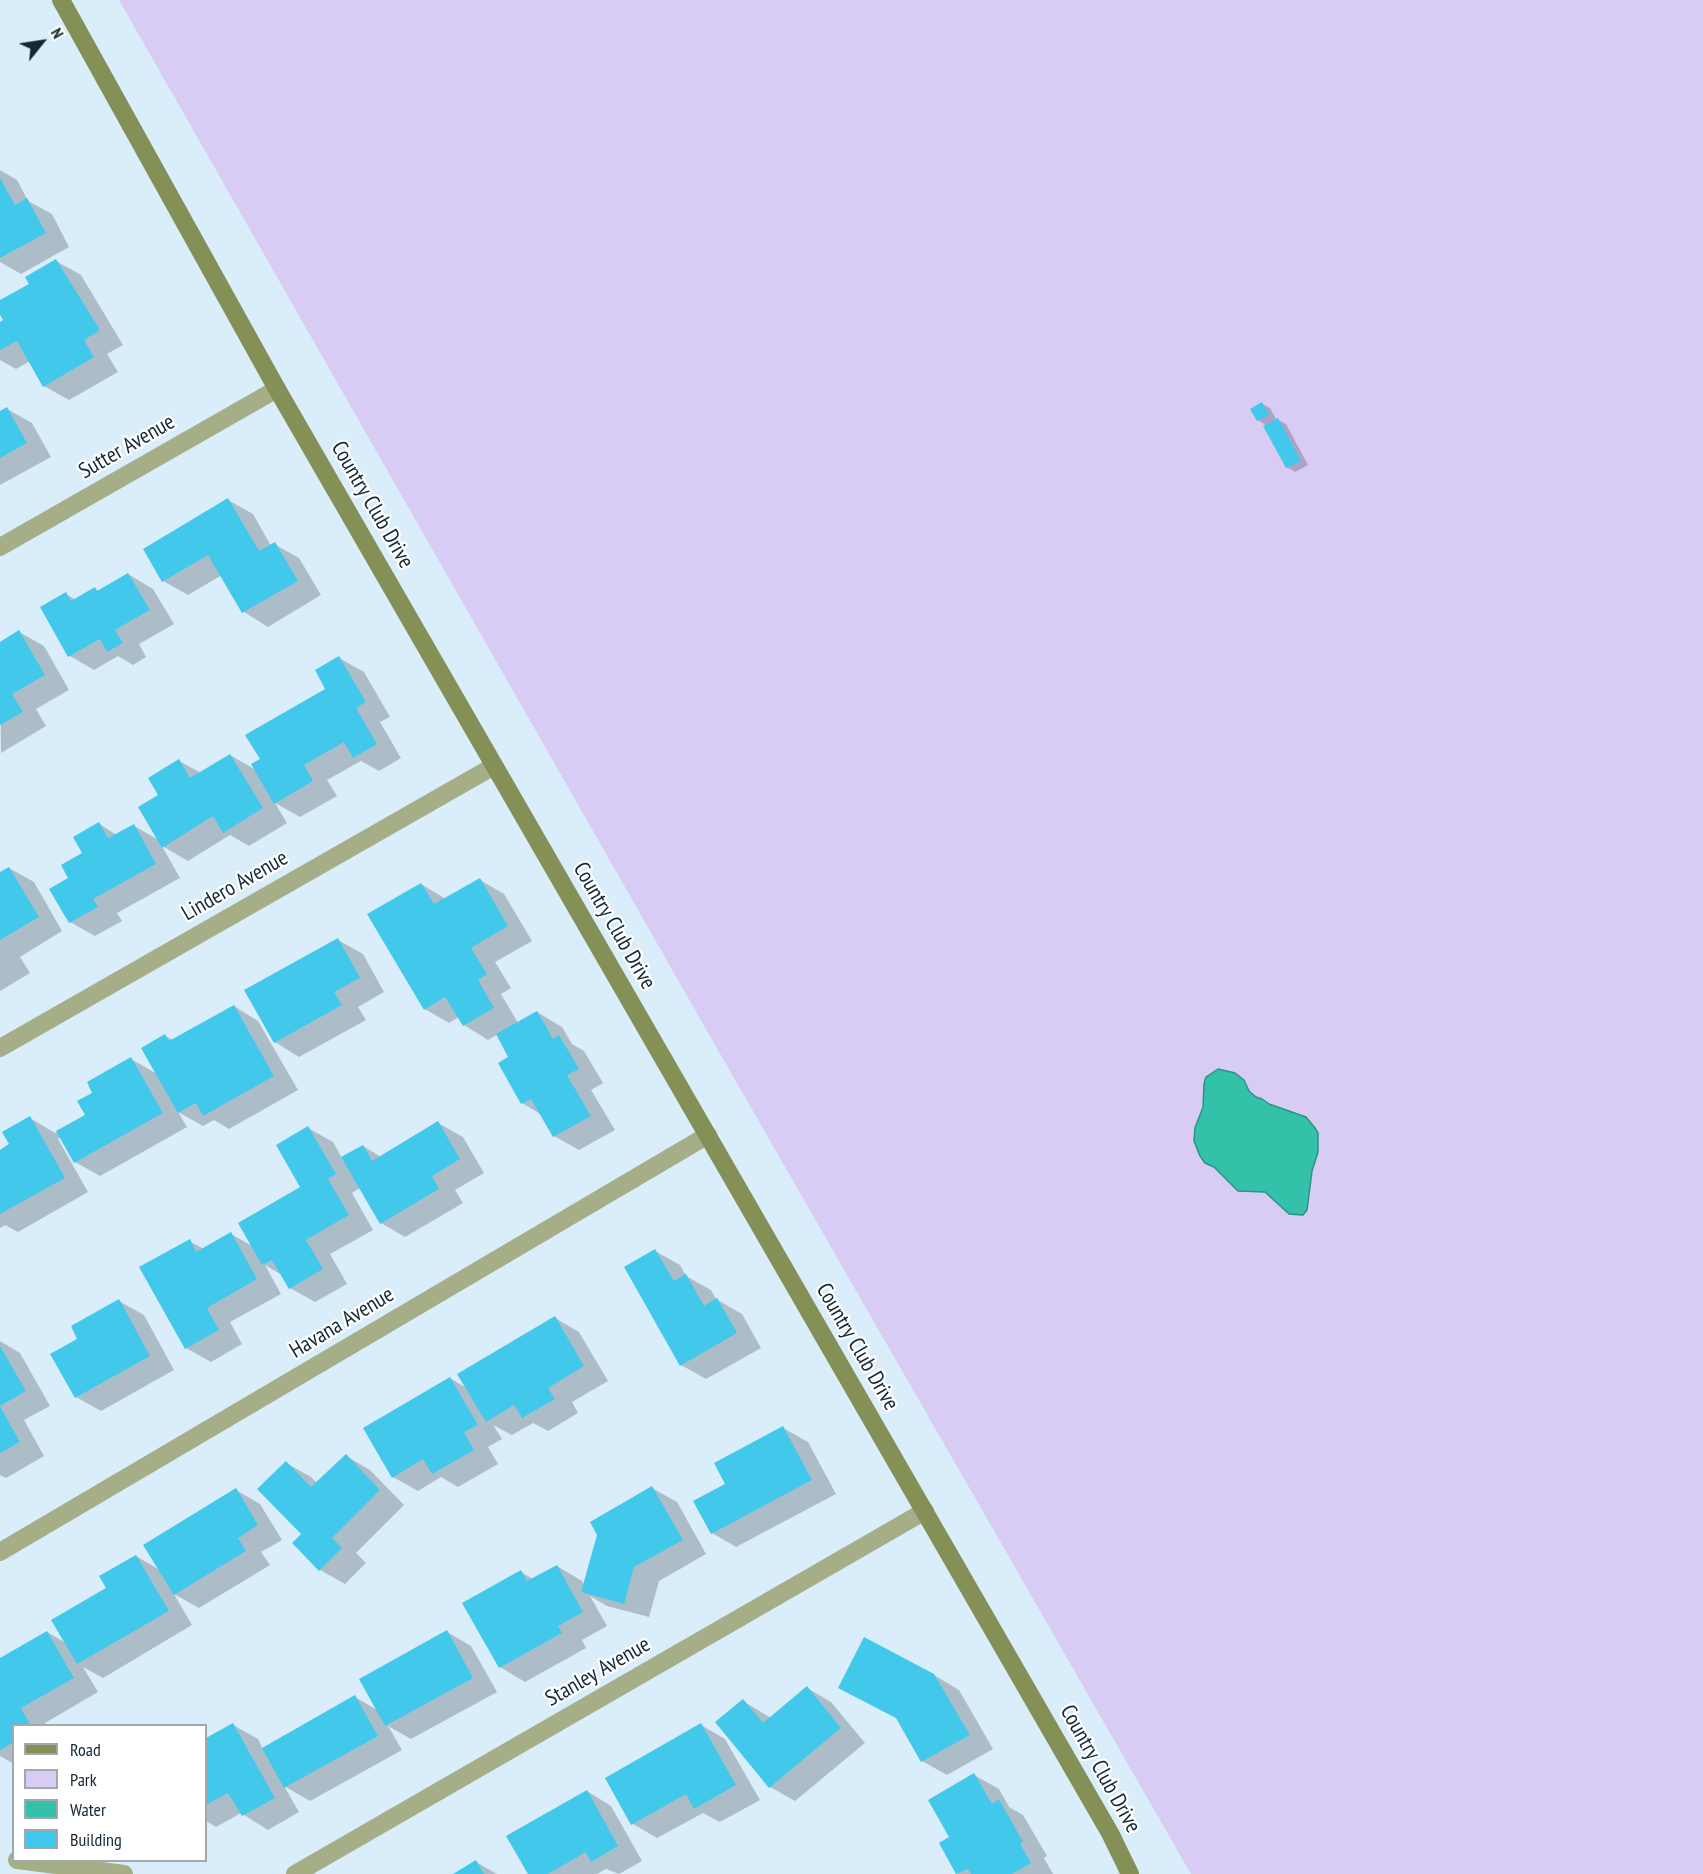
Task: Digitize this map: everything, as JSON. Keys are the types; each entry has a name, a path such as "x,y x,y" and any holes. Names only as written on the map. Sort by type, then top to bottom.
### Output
{"street":[{"name":"Country Club Drive","path":"61,0 277,389 1110,1833 1130,1874"},
{"name":"Sutter Avenue","path":"0,547 277,389"},
{"name":"Lindero Avenue","path":"0,1048 494,766"},
{"name":"Havana Avenue","path":"0,1552 708,1136"},
{"name":"Stanley Avenue","path":"295,1874 925,1511"},
{"path":"31,1862 124,1874"}],"green space":[{"path":"119,0 1703,0 1703,1874 1191,1874"}],"water":[{"path":"1218,1069 1235,1073 1244,1080 1249,1091 1256,1097 1306,1117 1318,1133 1318,1152 1312,1171 1307,1210 1303,1215 1289,1214 1265,1192 1238,1191 1200,1156 1194,1141 1195,1128 1203,1107 1204,1084 1206,1077"}],"building":[{"path":"0,178 15,205 27,198 46,233 0,258"},
{"path":"56,259 100,330 84,340 94,357 43,387 17,341 0,350 0,322 3,320 0,315 0,300 29,284 25,277"},
{"path":"1262,402 1269,415 1257,421 1250,409"},
{"path":"7,407 27,443 0,458 0,411"},
{"path":"1278,418 1301,461 1286,468 1263,426"},
{"path":"228,498 259,551 275,542 298,581 242,613 208,555 162,582 143,549"},
{"path":"128,573 150,610 115,630 123,643 107,652 100,639 68,657 40,607 66,592 71,601 95,587 97,591"},
{"path":"19,630 45,675 12,694 23,712 0,725 0,642"},
{"path":"339,656 366,702 356,708 377,744 353,758 344,742 304,765 313,781 274,804 251,764 260,759 245,735 325,689 315,670"},
{"path":"230,754 263,808 223,833 213,816 162,848 138,807 158,795 148,778 179,759 190,778"},
{"path":"99,822 108,838 134,824 156,864 93,899 98,907 69,923 49,889 68,878 61,865 82,853 73,837"},
{"path":"9,867 39,917 0,940 0,872"},
{"path":"480,878 508,926 471,948 487,974 478,980 494,1008 463,1026 445,997 424,1010 367,914 421,883 434,904"},
{"path":"338,938 360,978 334,992 342,1005 274,1043 244,990"},
{"path":"234,1005 274,1076 203,1116 196,1103 178,1113 141,1048 165,1034 169,1041"},
{"path":"537,1011 553,1039 559,1035 579,1069 567,1075 591,1116 553,1137 531,1099 521,1104 498,1063 508,1057 496,1034"},
{"path":"131,1057 163,1113 74,1163 56,1131 85,1115 77,1101 92,1093 87,1082"},
{"path":"30,1116 65,1178 0,1214 0,1150 9,1144 2,1132"},
{"path":"438,1121 460,1159 432,1176 439,1189 380,1224 341,1157 363,1145 372,1161"},
{"path":"308,1126 336,1174 328,1179 349,1215 306,1240 323,1269 289,1289 272,1260 262,1265 238,1223 300,1187 276,1145"},
{"path":"231,1232 257,1279 207,1308 219,1330 185,1349 139,1267 190,1239 196,1252"},
{"path":"655,1249 674,1281 686,1274 704,1306 717,1298 737,1333 680,1366 624,1267"},
{"path":"119,1299 150,1356 75,1398 50,1354 77,1339 71,1326"},
{"path":"555,1316 584,1366 548,1388 555,1399 522,1418 514,1405 486,1422 457,1374"},
{"path":"0,1346 26,1391 0,1406"},
{"path":"450,1377 478,1425 464,1432 474,1450 432,1474 423,1459 392,1478 363,1428"},
{"path":"0,1406 20,1442 0,1453"},
{"path":"783,1426 812,1480 711,1534 693,1501 725,1484 714,1463"},
{"path":"346,1454 380,1490 332,1538 342,1548 319,1571 292,1543 301,1534 257,1489 286,1461 311,1487"},
{"path":"652,1486 683,1540 634,1567 624,1604 581,1592 597,1535 590,1522"},
{"path":"236,1488 258,1525 238,1538 246,1551 174,1595 143,1545"},
{"path":"136,1555 169,1611 77,1664 51,1620 106,1588 99,1576"},
{"path":"557,1565 583,1612 558,1626 562,1633 499,1668 462,1603 521,1570 527,1581"},
{"path":"447,1630 473,1678 385,1726 359,1679"},
{"path":"47,1631 74,1678 21,1708 30,1724 12,1724 12,1743 0,1750 0,1658"},
{"path":"864,1637 934,1674 970,1735 921,1762 896,1718 838,1688"},
{"path":"807,1686 841,1728 769,1788 715,1722 743,1699 763,1723"},
{"path":"355,1695 378,1736 284,1788 262,1748"},
{"path":"233,1723 275,1798 242,1816 228,1793 207,1804 207,1737"},
{"path":"701,1723 736,1785 694,1809 686,1794 631,1825 605,1778"},
{"path":"974,1773 992,1804 999,1799 1023,1842 1020,1844 1031,1863 1012,1874 971,1874 968,1869 956,1874 939,1843 949,1837 928,1800"},
{"path":"587,1790 618,1846 591,1862 586,1852 548,1874 528,1874 506,1836"},
{"path":"476,1860 484,1874 453,1874"}]}
